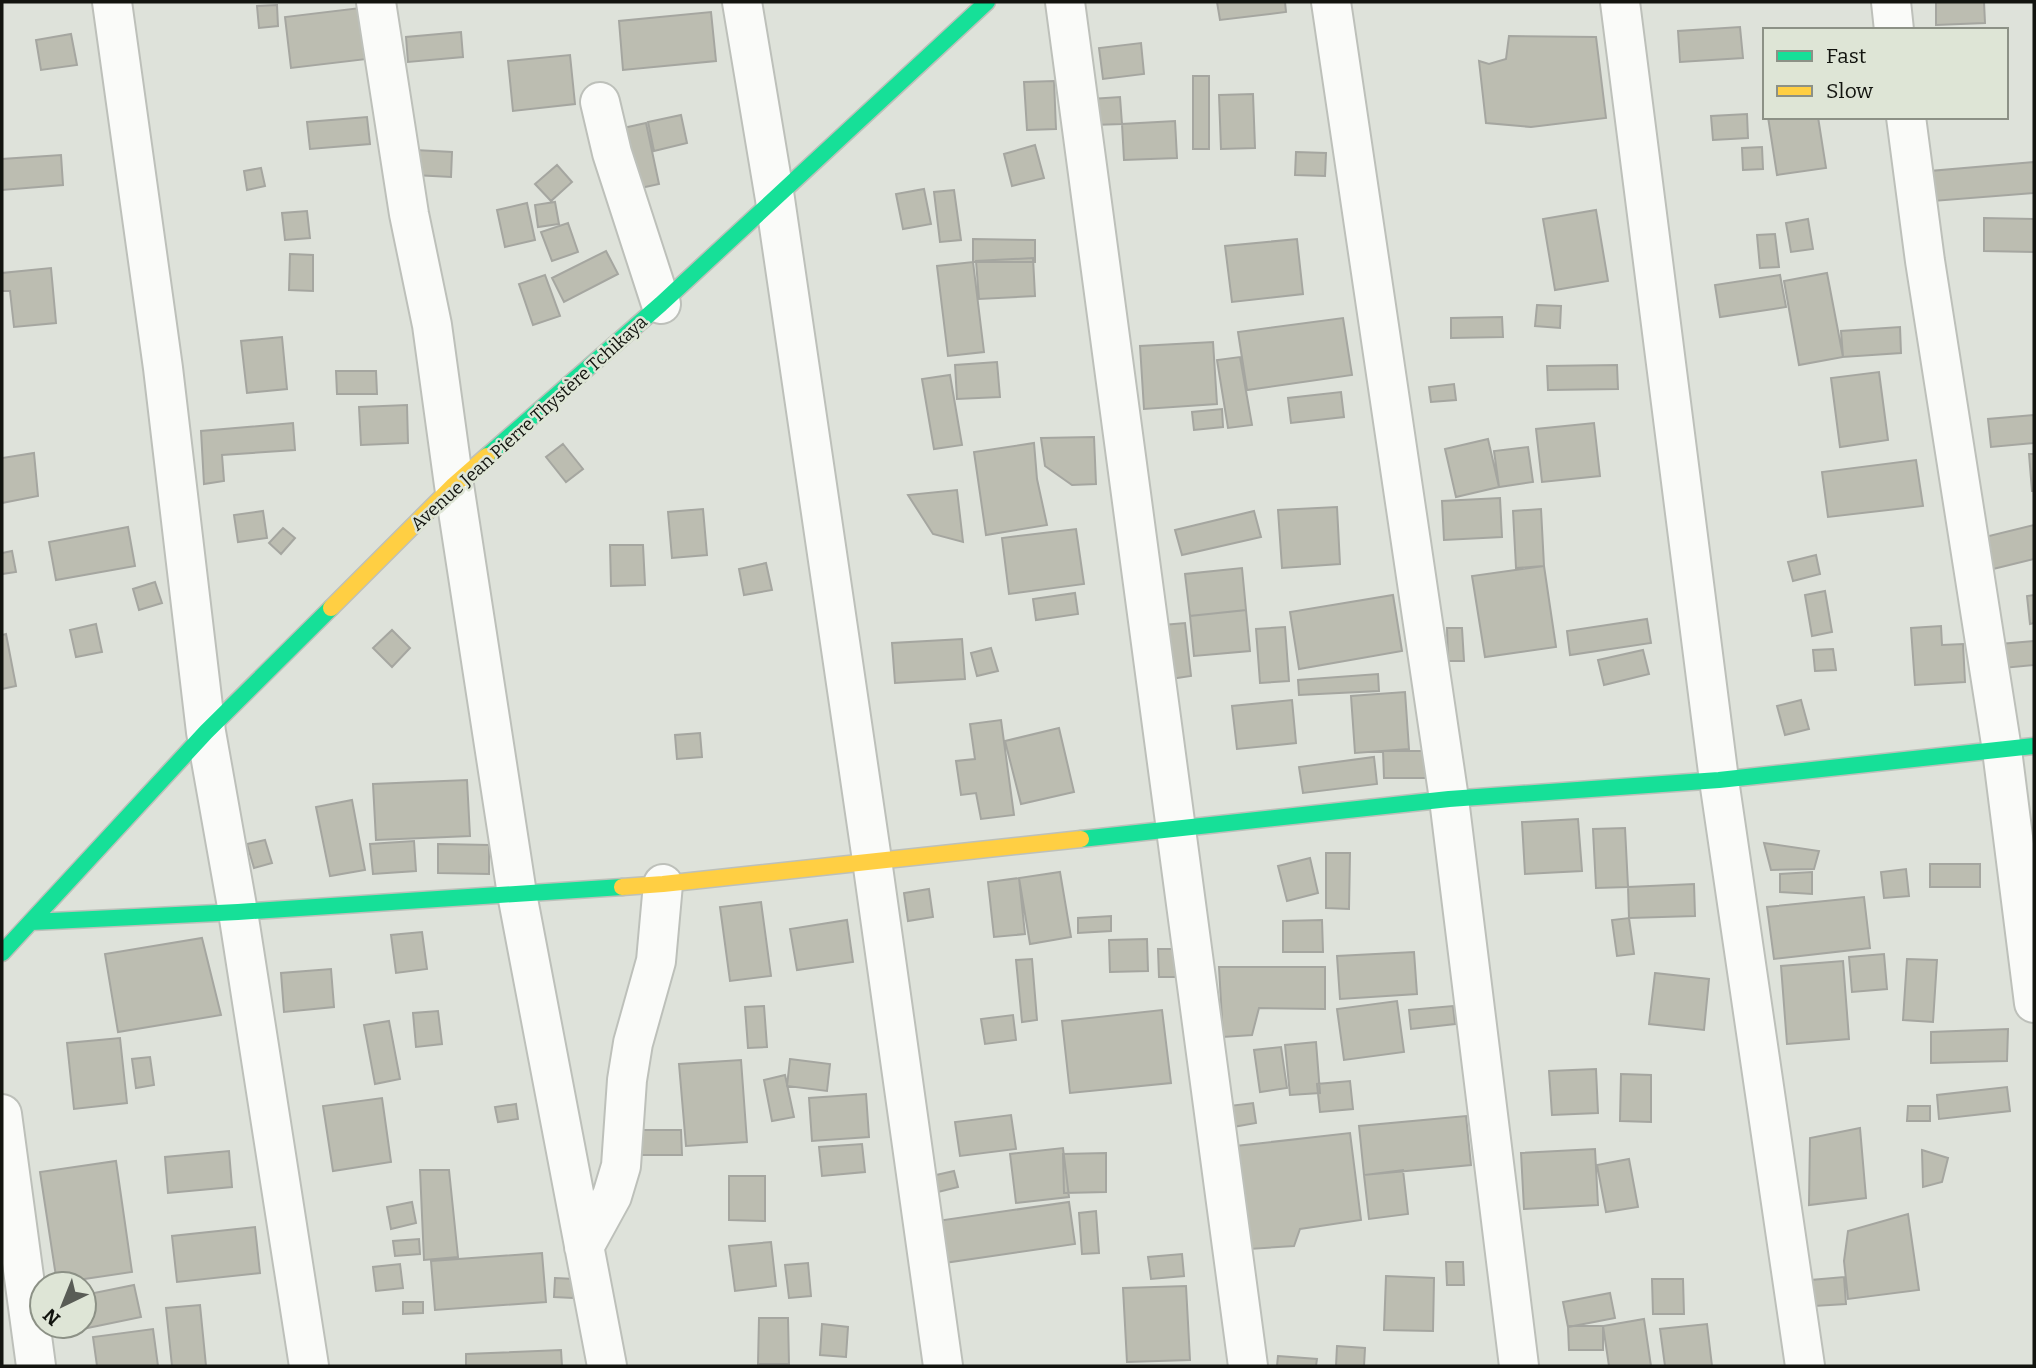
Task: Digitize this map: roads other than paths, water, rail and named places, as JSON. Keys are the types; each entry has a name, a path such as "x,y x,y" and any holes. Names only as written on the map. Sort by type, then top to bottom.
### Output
{"street":[{"path":"112,2 165,381 206,732 238,912 309,1366"},
{"path":"376,2 409,214 432,325 517,894 607,1366"},
{"path":"742,2 775,199 943,1366"},
{"name":"Avenue Jean Pierre Thystère Tchikaya","path":"2,953 206,732 454,485 661,304 987,2"},
{"path":"1065,2 1248,1366"},
{"path":"1331,2 1449,799 1520,1366"},
{"path":"1620,2 1719,780 1805,1366"},
{"path":"1891,2 1894,28"},
{"path":"600,102 612,153 661,304"},
{"path":"1906,119 1925,261 2018,748 2034,1003"},
{"path":"31,922 238,912 663,884 1449,799 1719,780 2018,748"},
{"path":"584,1247 612,1196 621,1166 627,1080 633,1043 656,961 663,884"},
{"path":"2,1114 36,1366"}]}
